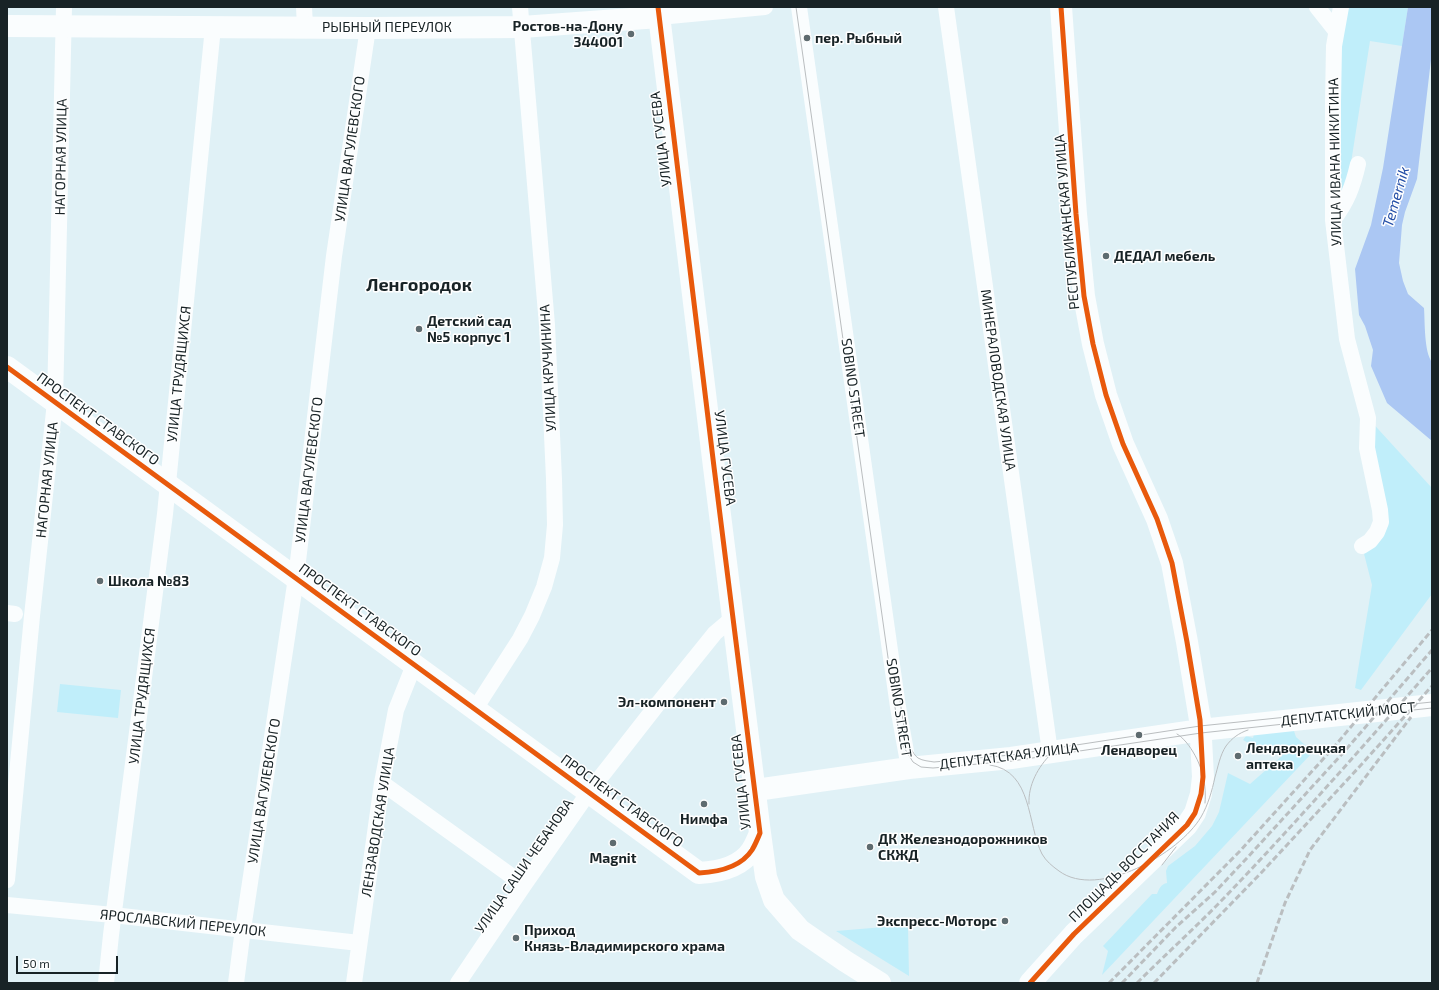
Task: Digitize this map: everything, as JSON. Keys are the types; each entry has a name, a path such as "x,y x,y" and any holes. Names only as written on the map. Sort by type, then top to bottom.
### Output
{"street":[{"name":"РЫБНЫЙ ПЕРЕУЛОК","path":"7,26 64,17 213,27 305,17 368,28 521,17 765,7"},
{"name":"SOBINO STREET","path":"799,7 898,707 909,768"},
{"name":"МИНЕРАЛОВОДСКАЯ УЛИЦА","path":"946,7 1050,752"},
{"name":"РЕСПУБЛИКАНСКАЯ УЛИЦА","path":"1061,7 1076,214 1084,296 1093,344 1106,395 1123,444 1157,518 1172,563 1187,642 1201,730"},
{"path":"1317,7 1336,31"},
{"name":"УЛИЦА ИВАНА НИКИТИНА","path":"1341,7 1334,46 1333,220 1347,339 1368,418 1367,448 1380,510 1381,522 1377,532 1370,541 1362,546"},
{"name":"УЛИЦА ГУСЕВА","path":"658,12 766,877 774,900 800,930 880,983"},
{"name":"НАГОРНАЯ УЛИЦА","path":"7,880 55,402 64,17"},
{"name":"УЛИЦА КРУЧИНИНА","path":"475,709 520,639 532,616 544,587 552,558 555,525 546,325 521,17"},
{"name":"УЛИЦА ТРУДЯЩИХСЯ","path":"106,983 113,915 168,485 213,27"},
{"name":"УЛИЦА ВАГУЛЕВСКОГО","path":"236,983 296,578 334,256 368,28"},
{"path":"1333,220 1341,210 1354,184 1358,164"},
{"name":"ПРОСПЕКТ СТАВСКОГО","path":"7,367 699,873"},
{"name":"УЛИЦА САШИ ЧЕБАНОВА","path":"458,983 589,792 715,633 734,617"},
{"name":"ЛЕНЗАВОДСКАЯ УЛИЦА","path":"354,983 382,783 396,710 414,665"},
{"name":"ДЕПУТАТСКИЙ МОСТ","path":"1263,723 1432,705"},
{"name":"ДЕПУТАТСКАЯ УЛИЦА","path":"756,790 909,768 1011,758 1201,730 1263,723"},
{"name":"ПЛОЩАДЬ ВОССТАНИЯ","path":"1030,983 1074,934 1187,825 1199,802 1202,783 1201,730"},
{"path":"382,783 524,885"},
{"name":"УЛИЦА ГУСЕВА","path":"699,873 724,870 739,862 752,850 760,833"},
{"name":"ЯРОСЛАВСКИЙ ПЕРЕУЛОК","path":"7,905 243,929 359,943"}],"shaded area":[{"path":"1341,7 1408,7 1402,46 1370,41 1351,163 1341,210"},
{"path":"1368,418 1432,488 1432,594 1361,690 1355,688 1372,585 1362,546 1377,532"},
{"path":"60,684 121,690 118,718 57,712"},
{"path":"1255,730 1294,731 1296,737 1313,752 1102,975 1108,951 1103,946 1152,894 1157,894 1159,889 1167,883 1166,871 1168,866 1195,846 1212,826 1219,812 1228,773 1250,784 1283,755 1264,745 1261,750 1243,740 1246,736 1253,738"},
{"path":"908,925 909,976 836,931"}],"water":[{"name":"Temernik","path":"1408,7 1432,7 1432,51 1417,179 1402,225 1399,263 1408,294 1424,308 1426,344 1429,357 1432,362 1432,441 1387,403 1371,366 1373,350 1365,326 1359,315 1355,269 1371,225 1383,168"}],"tram line":[{"path":"796,7 900,741 913,762 921,767 933,768 1012,761 1201,733 1432,708"},
{"path":"900,700 905,731 910,747 918,758 934,762 1011,755 1200,726 1432,702"},
{"path":"990,765 1004,769 1014,777 1021,788 1037,842 1047,861 1059,871 1075,878 1095,880 1116,876 1157,858 1175,845 1190,831 1206,808 1219,761 1228,743 1239,734 1248,730"},
{"path":"1177,734 1186,742 1199,763 1204,779 1205,803"},
{"path":"1029,804 1032,783 1038,771 1051,754"},
{"path":"1162,865 1176,847"}],"railway":[{"path":"1109,983 1240,851 1334,747 1432,630"},
{"path":"1122,983 1176,927 1215,892 1247,858 1343,753 1432,650"},
{"path":"1137,983 1251,870 1330,784 1432,668"},
{"path":"1154,983 1261,873 1432,686"},
{"path":"1257,983 1285,903 1310,850 1411,717"}],"cycle path":[{"path":"7,367 699,873 721,870 742,861 752,850 760,833 658,7"},
{"path":"1030,983 1074,934 1187,825 1195,813 1201,794 1203,777 1200,720 1172,563 1157,519 1123,444 1106,395 1093,344 1084,296 1076,214 1061,7"}],"place":[{"name":"Ростов-на-Дону 344001","path":"631,34"},
{"name":"пер. Рыбный","path":"807,38"},
{"name":"ДЕДАЛ мебель","path":"1106,256"},
{"name":"Детский сад №5 корпус 1","path":"419,329"},
{"name":"Школа №83","path":"100,581"},
{"name":"Эл-компонент","path":"724,702"},
{"name":"Лендворец","path":"1139,735"},
{"name":"Лендворецкая аптека","path":"1238,756"},
{"name":"Нимфа","path":"704,804"},
{"name":"Magnit","path":"613,843"},
{"name":"ДК Железнодорожников СКЖД","path":"870,847"},
{"name":"Экспресс-Моторс","path":"1005,921"},
{"name":"Приход Князь-Владимирского храма","path":"516,938"}],"district":[{"name":"Ленгородок","path":"419,285"}]}
